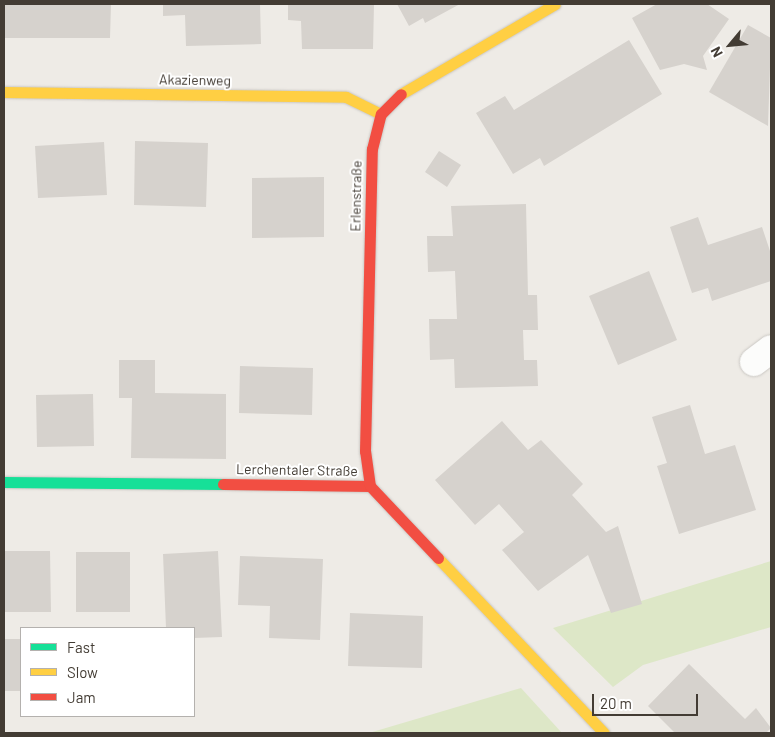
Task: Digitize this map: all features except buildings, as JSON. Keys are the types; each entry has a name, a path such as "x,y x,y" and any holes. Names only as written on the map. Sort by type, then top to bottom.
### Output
{"street":[{"path":"381,114 404,91 554,4"},
{"name":"Akazienweg","path":"4,92 346,97 381,114"},
{"name":"Erlenstraße","path":"370,486 365,451 372,149 381,114"},
{"name":"Lerchentaler Straße","path":"4,482 370,486 604,733"}],"green space":[{"path":"771,561 771,627 643,665 613,687 553,628"},
{"path":"521,688 562,733 369,733"}],"traffic: fast":[{"path":"4,482 223,484"}],"traffic: slow":[{"path":"401,94 555,4"},
{"path":"4,92 346,97 381,114"},
{"path":"438,558 604,733"}],"traffic: jam":[{"path":"370,486 365,451 372,149 381,114 401,94"},
{"path":"223,484 370,486 438,558"}]}
